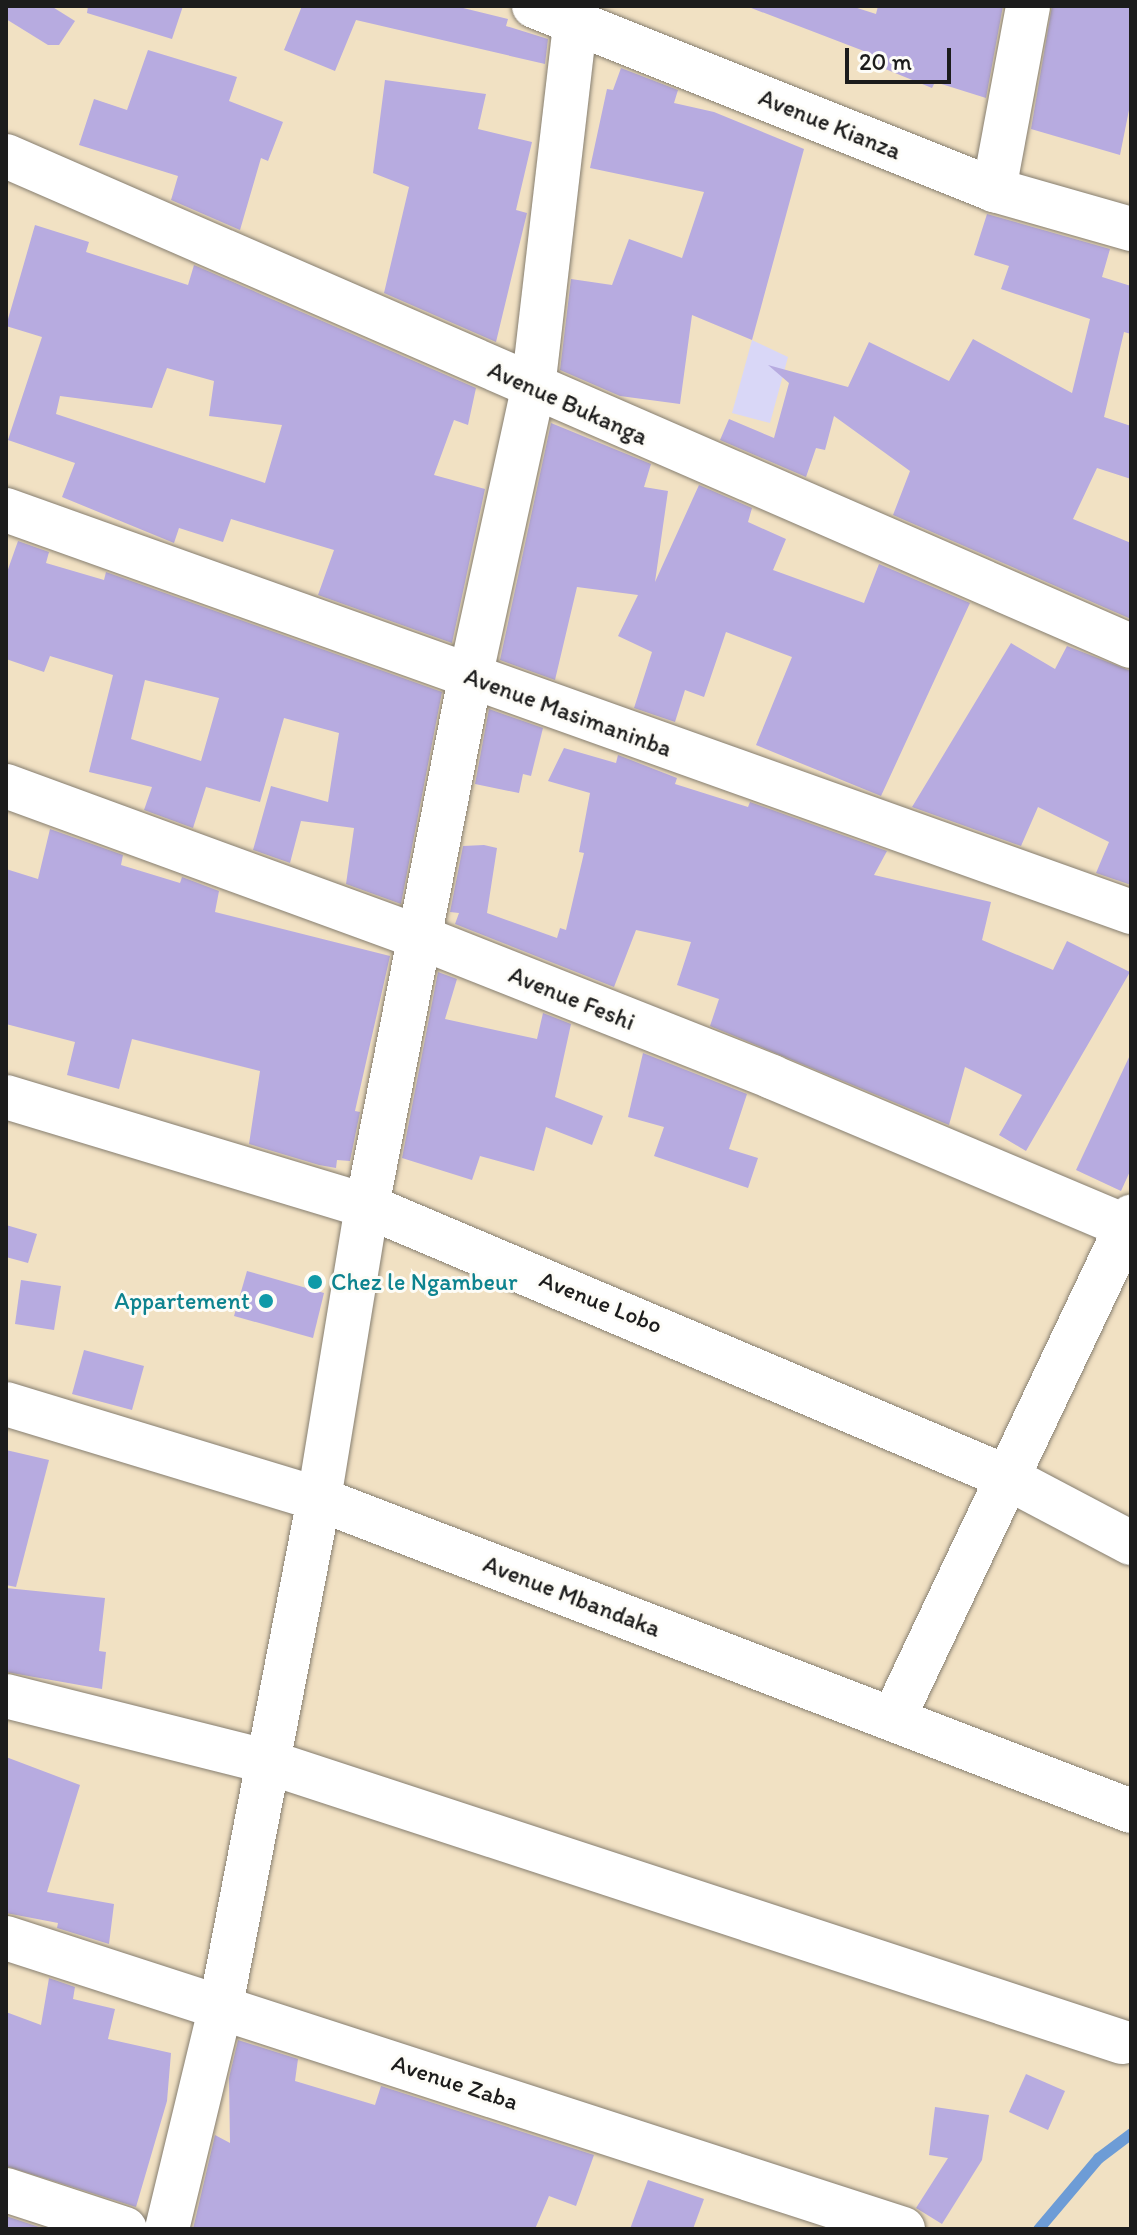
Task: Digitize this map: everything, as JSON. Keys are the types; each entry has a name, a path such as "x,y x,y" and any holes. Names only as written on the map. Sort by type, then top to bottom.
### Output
{"street":[{"name":"Avenue Kianza","path":"534,6 575,14 994,190 1131,229"},
{"path":"994,190 1028,6"},
{"path":"167,2229 221,2005 319,1499 367,1206 470,678 533,388 575,14"},
{"name":"Avenue Bukanga","path":"6,156 1131,646"},
{"name":"Avenue Masimaninba","path":"6,510 1131,912"},
{"name":"Avenue Feshi","path":"6,786 419,937 1129,1224"},
{"name":"Avenue Lobo","path":"6,1097 367,1206 1004,1476 1131,1543"},
{"path":"893,1719 1004,1476 1129,1224"},
{"name":"Avenue Mbandaka","path":"6,1404 319,1499 1131,1811"},
{"path":"6,1696 268,1762 1122,2042"},
{"name":"Avenue Zaba","path":"6,1938 221,2005 903,2229"},
{"path":"6,2190 125,2229"}],"shaded area":[{"path":"752,340 788,357 770,423 732,413"}],"building":[{"path":"6,6 51,6 75,21 59,45 48,45 6,19"},
{"path":"88,6 183,6 172,39 87,13"},
{"path":"302,6 455,6 508,19 506,26 548,39 545,64 356,20 335,71 284,50"},
{"path":"746,6 851,6 876,14 878,6 1003,6 986,98 935,82 932,88 868,62 869,53"},
{"path":"1052,6 1131,6 1131,100 1120,155 1031,129"},
{"path":"148,50 237,77 229,101 283,122 268,161 261,158 240,230 171,200 178,176 79,145 94,99 127,110"},
{"path":"621,68 678,90 674,103 714,112 804,149 752,340 692,315 680,404 620,396 560,370 571,279 612,285 629,239 682,258 704,192 590,168 607,89 613,90"},
{"path":"385,80 486,94 478,129 532,142 516,210 527,213 496,342 384,293 409,187 373,173"},
{"path":"987,214 1110,249 1102,277 1131,286 1131,334 1124,332 1104,417 1131,426 1131,479 1097,468 1073,519 1131,543 1131,619 893,515 910,471 834,416 825,450 816,448 806,477 720,440 729,419 774,438 789,383 768,365 848,387 869,342 949,381 973,339 1072,393 1090,319 1001,289 1009,266 974,255"},
{"path":"35,225 89,242 86,252 188,285 194,265 476,388 468,425 454,420 434,475 485,489 452,643 318,595 334,550 231,519 223,542 179,528 174,543 62,497 75,463 8,440 42,337 6,326","holes":["167,368 214,381 209,416 282,425 265,483 56,414 60,396 152,408"]},
{"path":"551,423 651,464 644,487 668,491 655,582 699,485 752,508 748,522 786,539 773,570 864,603 879,564 970,603 881,796 756,745 792,657 726,632 704,697 685,690 675,722 634,708 652,652 618,636 638,595 577,587 555,680 500,660"},
{"path":"18,541 49,552 46,563 104,580 106,572 442,692 401,904 346,884 354,828 301,821 290,863 253,850 271,786 328,802 339,733 284,718 260,802 206,787 193,828 144,810 152,787 89,772 113,675 50,656 44,672 6,659 6,575","holes":["145,680 219,698 201,761 131,739"]},
{"path":"1011,643 1055,669 1067,646 1131,671 1131,885 1096,873 1109,842 1038,807 1021,846 912,807"},
{"path":"489,709 543,728 531,776 523,774 519,793 475,784"},
{"path":"564,748 616,763 618,755 677,778 675,784 748,807 750,802 887,851 874,875 991,902 982,940 1053,970 1067,941 1130,972 1026,1151 999,1135 1022,1095 965,1067 949,1125 710,1026 719,999 677,985 691,942 636,930 614,987 455,924 459,913 450,912 463,846 484,845 497,848 487,913 557,938 560,928 566,930 584,853 579,852 590,793 548,781"},
{"path":"50,829 123,855 121,865 180,883 182,877 219,891 215,912 390,956 355,1111 360,1112 350,1161 337,1160 336,1168 249,1144 260,1071 132,1039 119,1089 67,1075 75,1042 6,1024 6,869 38,879"},
{"path":"438,972 457,979 445,1019 537,1039 543,1013 571,1024 555,1097 603,1116 592,1145 546,1127 534,1171 480,1156 472,1180 402,1158"},
{"path":"643,1053 747,1094 729,1149 758,1158 748,1188 654,1156 664,1127 628,1117"},
{"path":"1131,1053 1131,1169 1121,1191 1076,1170"},
{"path":"6,1225 37,1234 28,1263 6,1257"},
{"name":"Appartement","path":"247,1271 324,1293 313,1338 234,1316"},
{"path":"21,1280 61,1286 54,1330 15,1324"},
{"path":"84,1350 144,1366 132,1410 72,1394"},
{"path":"6,1450 49,1460 16,1587 6,1585"},
{"path":"6,1588 105,1598 99,1651 106,1652 102,1689 6,1672"},
{"path":"6,1757 80,1785 47,1892 114,1904 109,1944 57,1928 58,1923 6,1913"},
{"path":"49,1978 75,1987 73,1999 115,2009 108,2039 171,2053 167,2101 136,2207 6,2166 6,2012 41,2025"},
{"path":"238,2040 298,2059 295,2081 375,2105 381,2086 594,2155 576,2206 549,2196 535,2229 193,2229 215,2135 230,2143 229,2078"},
{"path":"1026,2074 1065,2091 1048,2130 1009,2112"},
{"path":"935,2107 989,2115 982,2160 942,2224 916,2208 948,2158 929,2155"},
{"path":"648,2180 704,2199 693,2229 630,2229"},
{"path":"6,2216 45,2229 6,2229"}],"waterway":[{"path":"1038,2229 1098,2158 1131,2133"}],"place":[{"name":"Chez le Ngambeur","path":"315,1282"},
{"name":"Appartement","path":"266,1301"}]}
